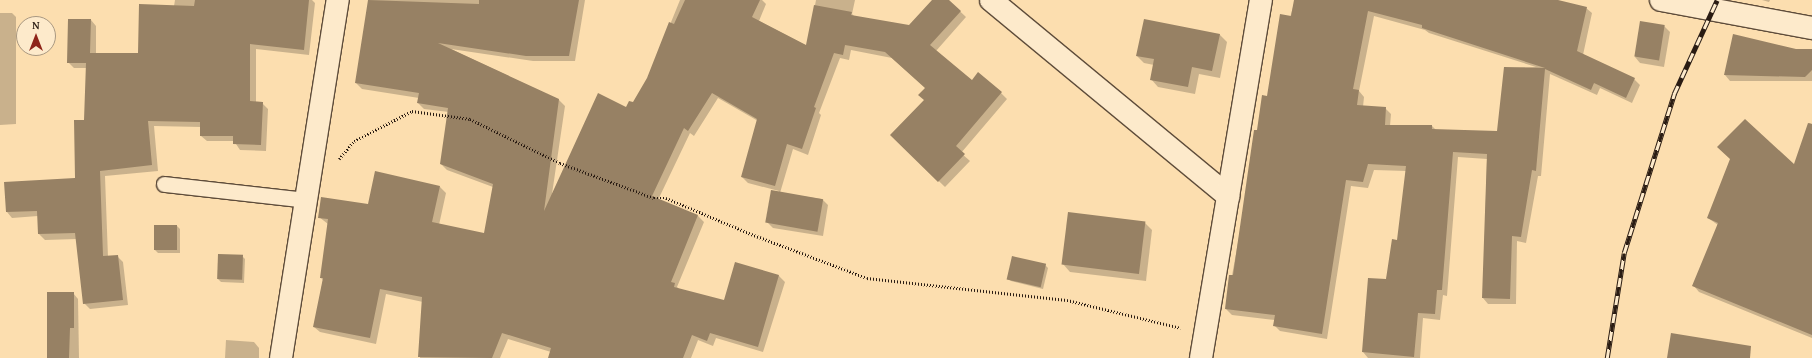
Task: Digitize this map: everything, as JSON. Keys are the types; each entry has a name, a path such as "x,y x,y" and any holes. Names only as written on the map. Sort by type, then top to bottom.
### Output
{"street":[{"path":"282,358 338,0"},
{"path":"991,0 1228,196"},
{"path":"1201,358 1261,0"},
{"path":"1661,0 1812,28"}],"lane":[{"path":"164,184 306,200"}],"path":[{"path":"335,165 354,141 412,111 470,119 560,163 654,198 666,198 746,232 867,278 1067,300 1205,334"}],"building":[{"path":"195,0 309,0 304,50 250,44 250,101 263,102 261,145 233,144 233,136 200,136 200,122 148,121 152,165 100,171 103,256 118,255 123,300 83,304 75,233 38,234 37,211 6,212 4,182 75,178 74,120 84,120 86,63 67,63 68,19 91,19 90,53 138,53 139,4 194,6"},
{"path":"368,0 479,4 479,0 579,0 569,56 526,56 438,43 559,99 544,211 598,93 626,107 629,101 633,102 647,78 669,22 674,24 685,0 760,0 752,17 806,45 814,5 852,12 851,15 909,25 932,0 949,0 961,11 930,45 972,80 978,72 1002,92 956,146 965,154 938,182 890,135 924,100 918,95 925,88 885,52 845,45 843,55 834,53 814,107 816,108 802,149 787,144 775,186 741,177 757,119 712,93 688,131 684,128 652,196 698,215 671,282 675,283 674,287 724,300 735,262 779,275 758,347 710,333 707,341 692,335 683,358 548,358 551,348 502,333 492,358 418,357 422,297 380,289 370,338 313,327 323,278 320,278 328,219 318,218 321,197 368,204 375,171 440,186 432,222 484,233 493,184 440,164 448,108 417,103 419,93 355,83"},
{"path":"1294,0 1558,0 1587,7 1577,51 1635,78 1626,98 1594,83 1591,90 1545,69 1536,171 1532,170 1521,237 1512,236 1510,299 1482,298 1487,154 1453,152 1442,290 1437,290 1435,314 1418,313 1414,357 1362,352 1368,278 1386,279 1392,239 1397,240 1406,166 1368,164 1363,182 1346,180 1322,334 1273,326 1275,315 1225,309 1229,275 1233,275 1254,130 1257,130 1262,95 1267,96 1280,14 1291,16","holes":["1368,11 1422,25 1422,28 1545,68 1504,67 1497,131 1432,129 1432,125 1385,125 1386,107 1357,105 1359,90 1353,89"]},
{"path":"1144,19 1220,34 1212,71 1192,67 1188,87 1150,80 1154,59 1136,56"},
{"path":"1640,21 1665,25 1659,60 1634,57"},
{"path":"1733,34 1796,49 1812,49 1812,70 1805,77 1724,75"},
{"path":"1745,119 1794,164 1808,123 1812,124 1812,335 1692,286 1718,223 1707,218 1730,159 1717,147"},
{"path":"771,190 823,199 817,232 765,222"},
{"path":"1068,212 1145,222 1139,274 1062,265"},
{"path":"154,225 177,225 177,250 154,250"},
{"path":"218,254 243,255 242,280 217,279"},
{"path":"1012,256 1046,264 1041,287 1007,279"},
{"path":"47,292 74,292 74,328 70,328 69,358 47,358"},
{"path":"1671,333 1751,346 1750,358 1667,358"}],"railway":[{"path":"1607,358 1624,253 1674,94 1717,0"}]}
